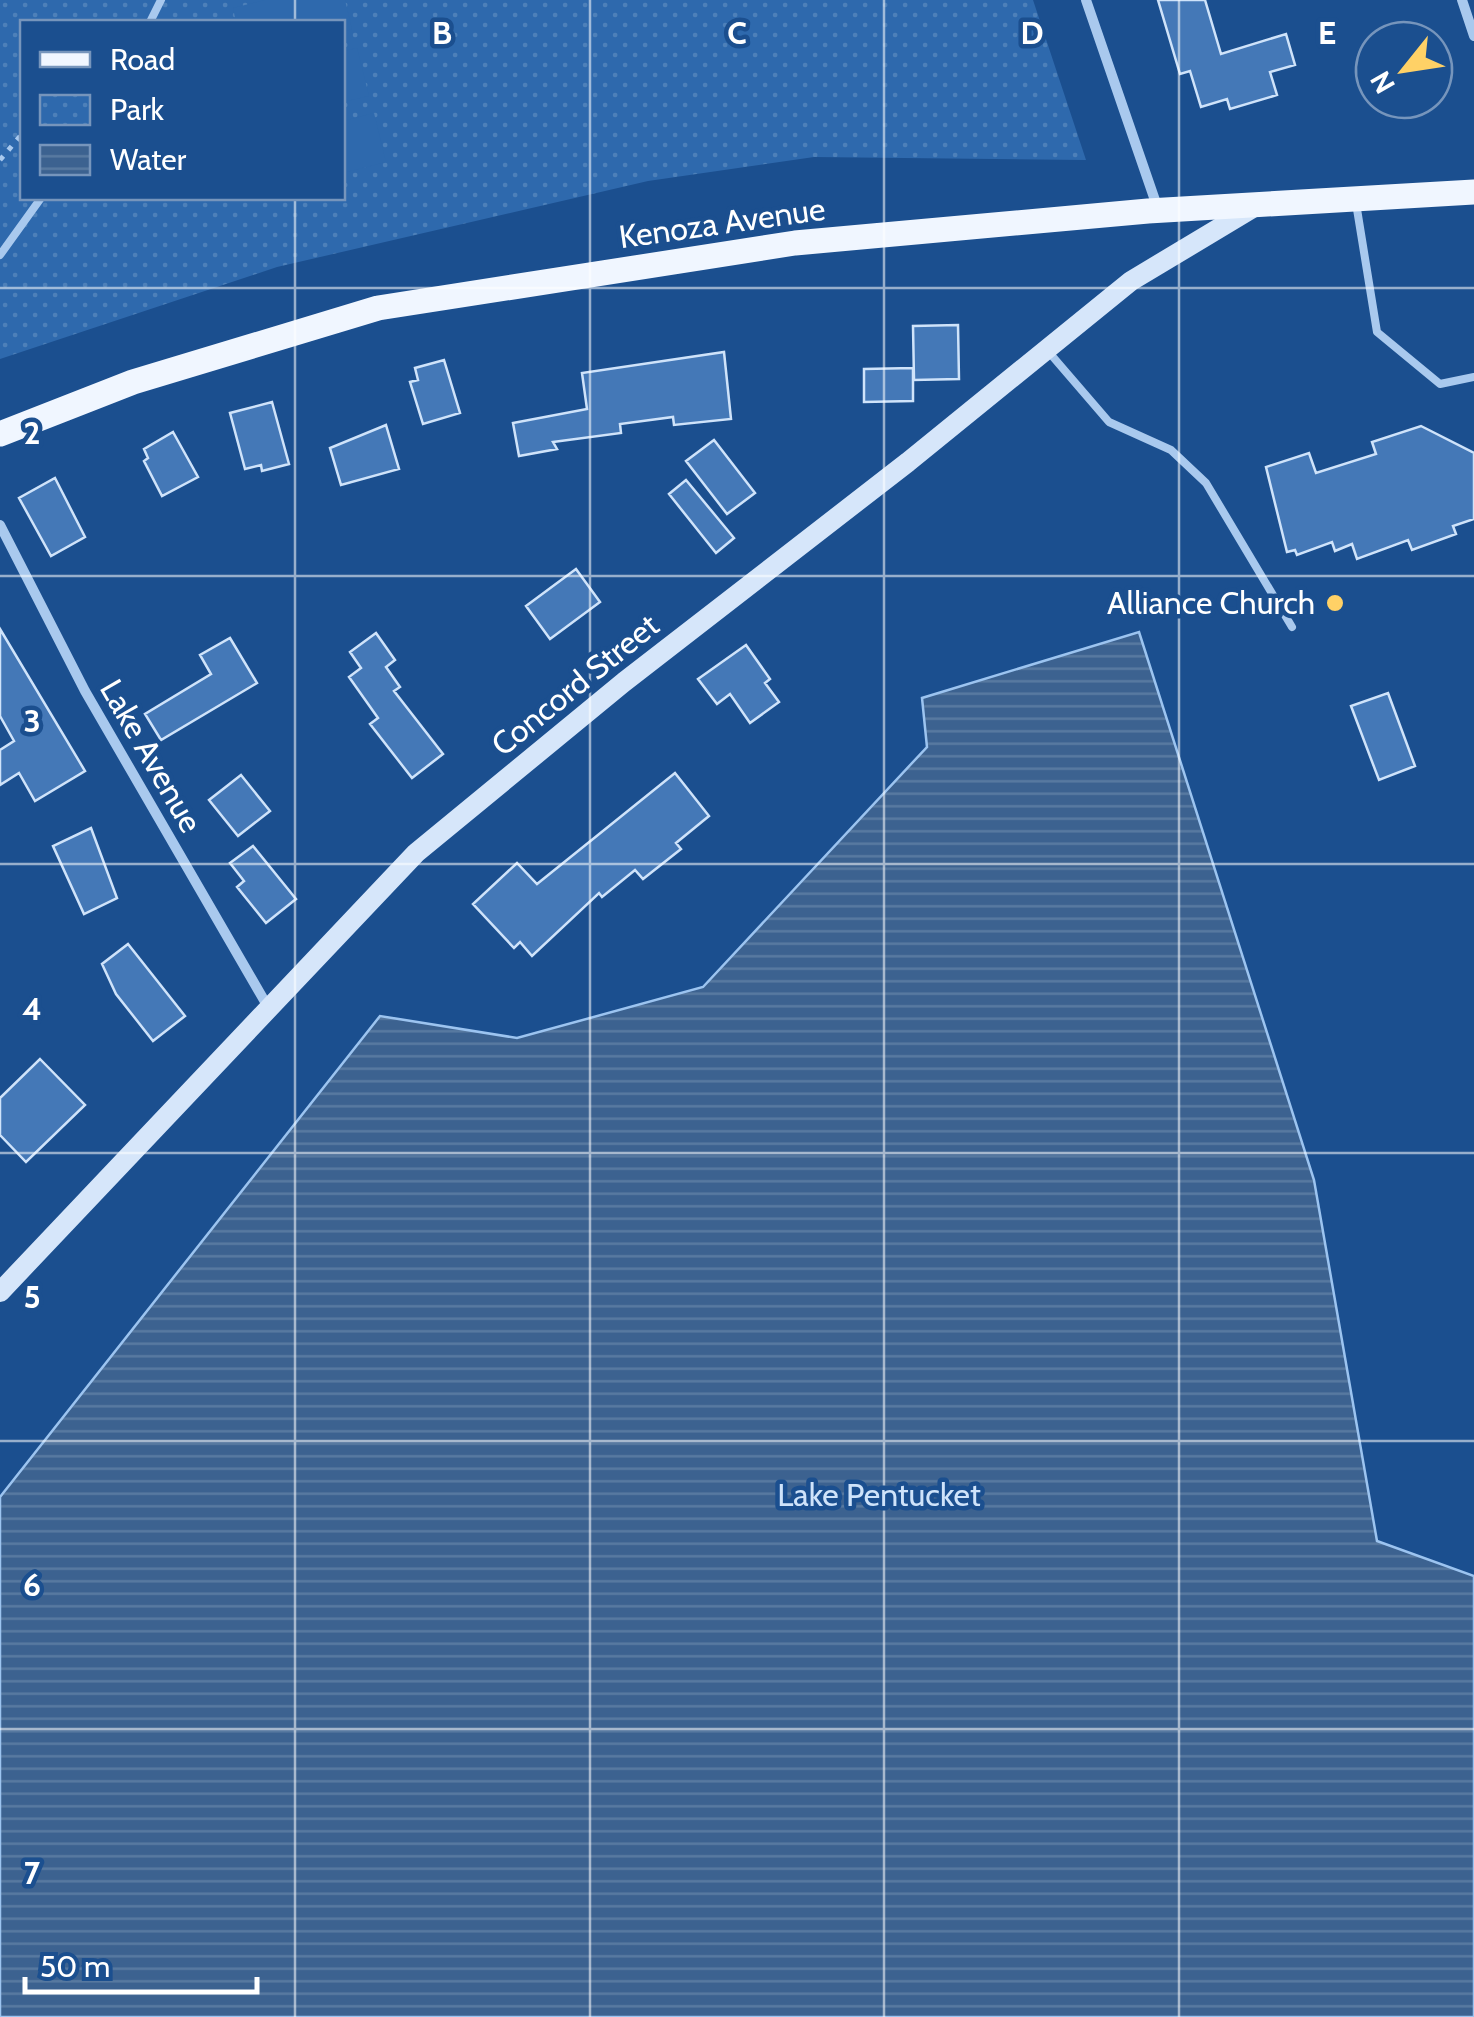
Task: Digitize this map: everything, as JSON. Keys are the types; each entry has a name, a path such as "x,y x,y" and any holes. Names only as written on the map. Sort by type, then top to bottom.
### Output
{"main road":[{"name":"Kenoza Avenue","path":"0,434 134,382 378,308 795,243 1158,210 1474,192"},
{"name":"Concord Street","path":"2,1283 416,853 624,682 1131,281 1258,204"}],"street":[{"path":"1086,0 1158,210"},
{"path":"1462,0 1474,36"},
{"name":"Lake Avenue","path":"0,526 85,692 268,1007"}],"lane":[{"path":"1355,199 1377,332 1440,384 1474,377"},
{"path":"0,255 40,200"},
{"path":"1047,350 1109,422 1171,450 1206,483 1292,627"}],"path":[{"path":"0,160 20,136"}],"green space":[{"path":"0,0 1033,0 1086,160 814,157 648,181 277,267 0,359"},
{"path":"265,0 345,0 352,29 345,31 345,20 236,20 233,8"},
{"path":"357,48 369,96 345,102 345,51"},
{"path":"374,113 386,162 345,172 345,120"}],"water":[{"name":"Lake Pentucket","path":"1139,632 1314,1180 1377,1541 1474,1576 1474,2017 0,2017 0,1497 380,1016 517,1038 703,987 927,747 922,698"}],"building":[{"path":"1158,0 1205,0 1221,54 1286,34 1295,65 1270,72 1277,95 1230,109 1227,99 1201,107 1190,71 1180,74"},
{"path":"958,325 959,379 914,380 913,326"},
{"path":"724,352 731,419 674,425 673,417 620,424 621,433 553,442 557,449 519,456 513,423 587,409 582,373"},
{"path":"444,360 460,413 423,424 410,382 418,380 415,368"},
{"path":"913,368 913,401 864,402 864,369"},
{"path":"272,402 289,464 262,471 261,465 245,469 230,413"},
{"path":"386,425 399,469 341,485 330,448"},
{"path":"1421,426 1474,453 1474,519 1453,526 1456,534 1412,550 1408,540 1357,559 1352,544 1335,551 1332,542 1297,555 1295,550 1287,552 1266,467 1309,453 1316,473 1376,454 1372,442"},
{"path":"173,432 198,477 162,496 144,461 148,458 144,449"},
{"path":"714,440 755,493 727,514 686,461"},
{"path":"55,478 85,537 51,556 19,498"},
{"path":"686,480 734,538 716,553 669,494"},
{"path":"576,569 600,602 550,639 526,606"},
{"path":"0,629 85,771 35,801 19,773 0,785 0,750 14,741 0,716"},
{"path":"376,633 395,660 386,667 400,687 394,691 443,754 412,778 370,724 378,718 349,677 361,668 350,652"},
{"path":"230,638 257,683 161,740 145,714 211,674 200,655"},
{"path":"746,645 770,679 765,683 779,702 750,723 730,694 717,704 698,679"},
{"path":"1388,693 1415,766 1379,780 1351,706"},
{"path":"675,773 709,816 676,843 681,849 643,879 635,870 602,897 599,893 532,956 520,942 514,948 473,904 517,863 537,884"},
{"path":"241,775 270,811 238,836 209,800"},
{"path":"91,828 117,898 84,914 53,846"},
{"path":"253,846 296,899 266,923 237,887 244,881 230,863"},
{"path":"128,944 185,1016 153,1041 116,994 102,964"},
{"path":"40,1059 85,1105 26,1162 0,1135 0,1098"}],"place":[{"name":"Alliance Church","path":"1335,603"}]}
